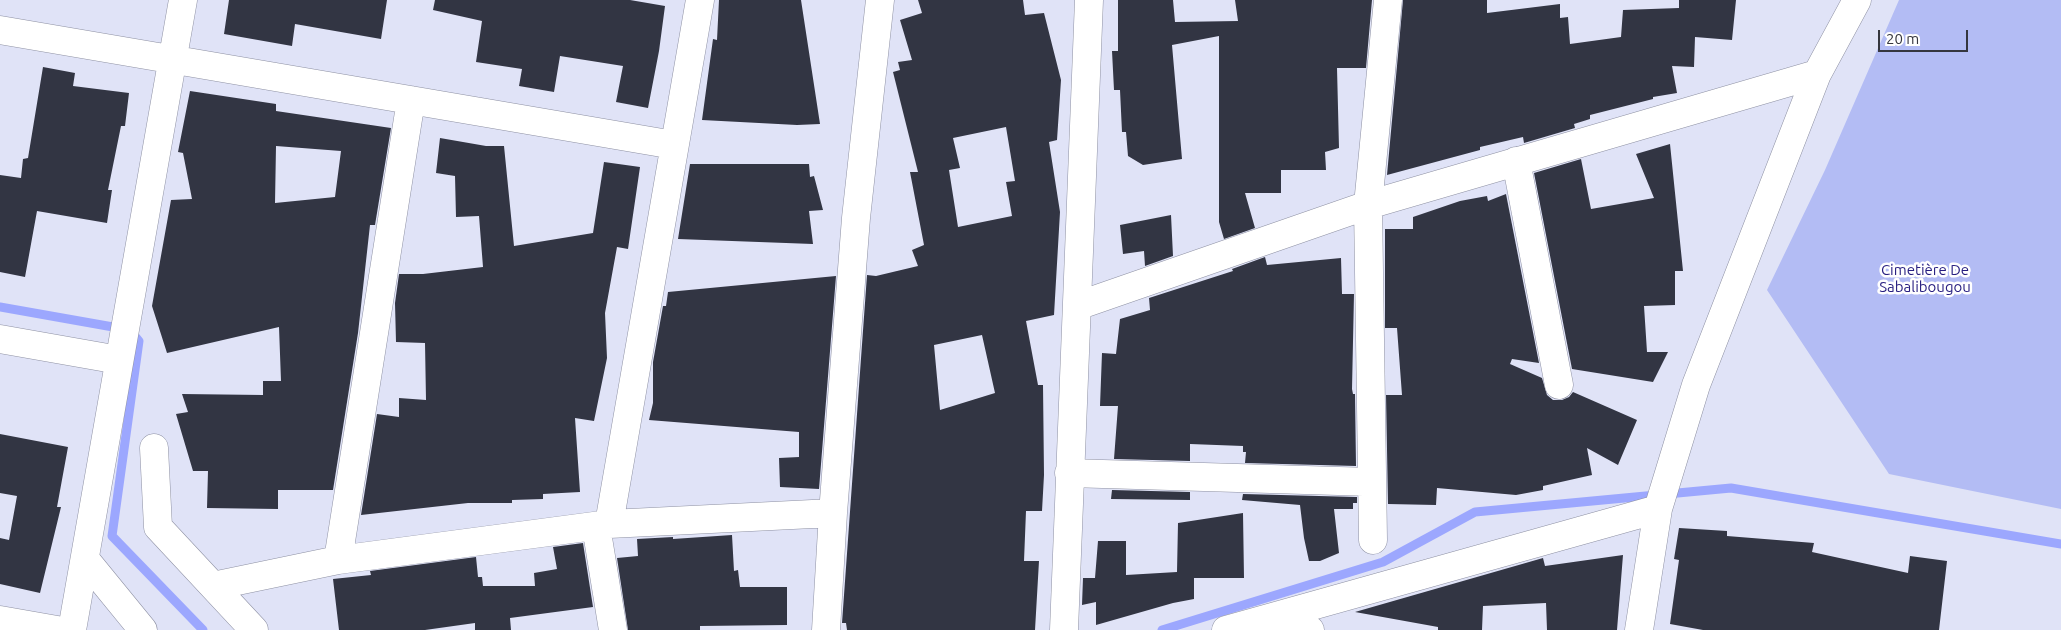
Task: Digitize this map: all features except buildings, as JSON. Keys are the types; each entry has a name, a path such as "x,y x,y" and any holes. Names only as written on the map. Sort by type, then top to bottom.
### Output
{"street":[{"path":"72,630 183,0"},
{"path":"613,630 602,525 700,0"},
{"path":"826,630 833,513 856,218 880,0"},
{"path":"1064,630 1089,0"},
{"path":"1373,540 1368,204 1388,0"},
{"path":"1639,630 1658,509 1696,385 1817,74 1858,0"},
{"path":"0,30 674,146"},
{"path":"1077,306 1368,204 1817,74"},
{"path":"338,560 411,100"},
{"path":"1516,161 1559,385"},
{"path":"0,339 119,360"},
{"path":"154,448 158,527 254,630"},
{"path":"1069,473 1372,482"},
{"path":"1226,630 1254,626 1658,509"},
{"path":"213,586 338,560 602,525 833,513"},
{"path":"85,559 144,630"},
{"path":"0,620 58,630"},
{"path":"1254,626 1310,630"}],"green space":[{"name":"Cimetière De Sabalibougou","path":"1899,0 2061,0 2061,509 1889,474 1767,290 1825,170"}],"waterway":[{"path":"0,307 130,330 139,341 112,536 203,630"},
{"path":"1162,630 1383,562 1475,512 1731,488 2061,544"}]}
